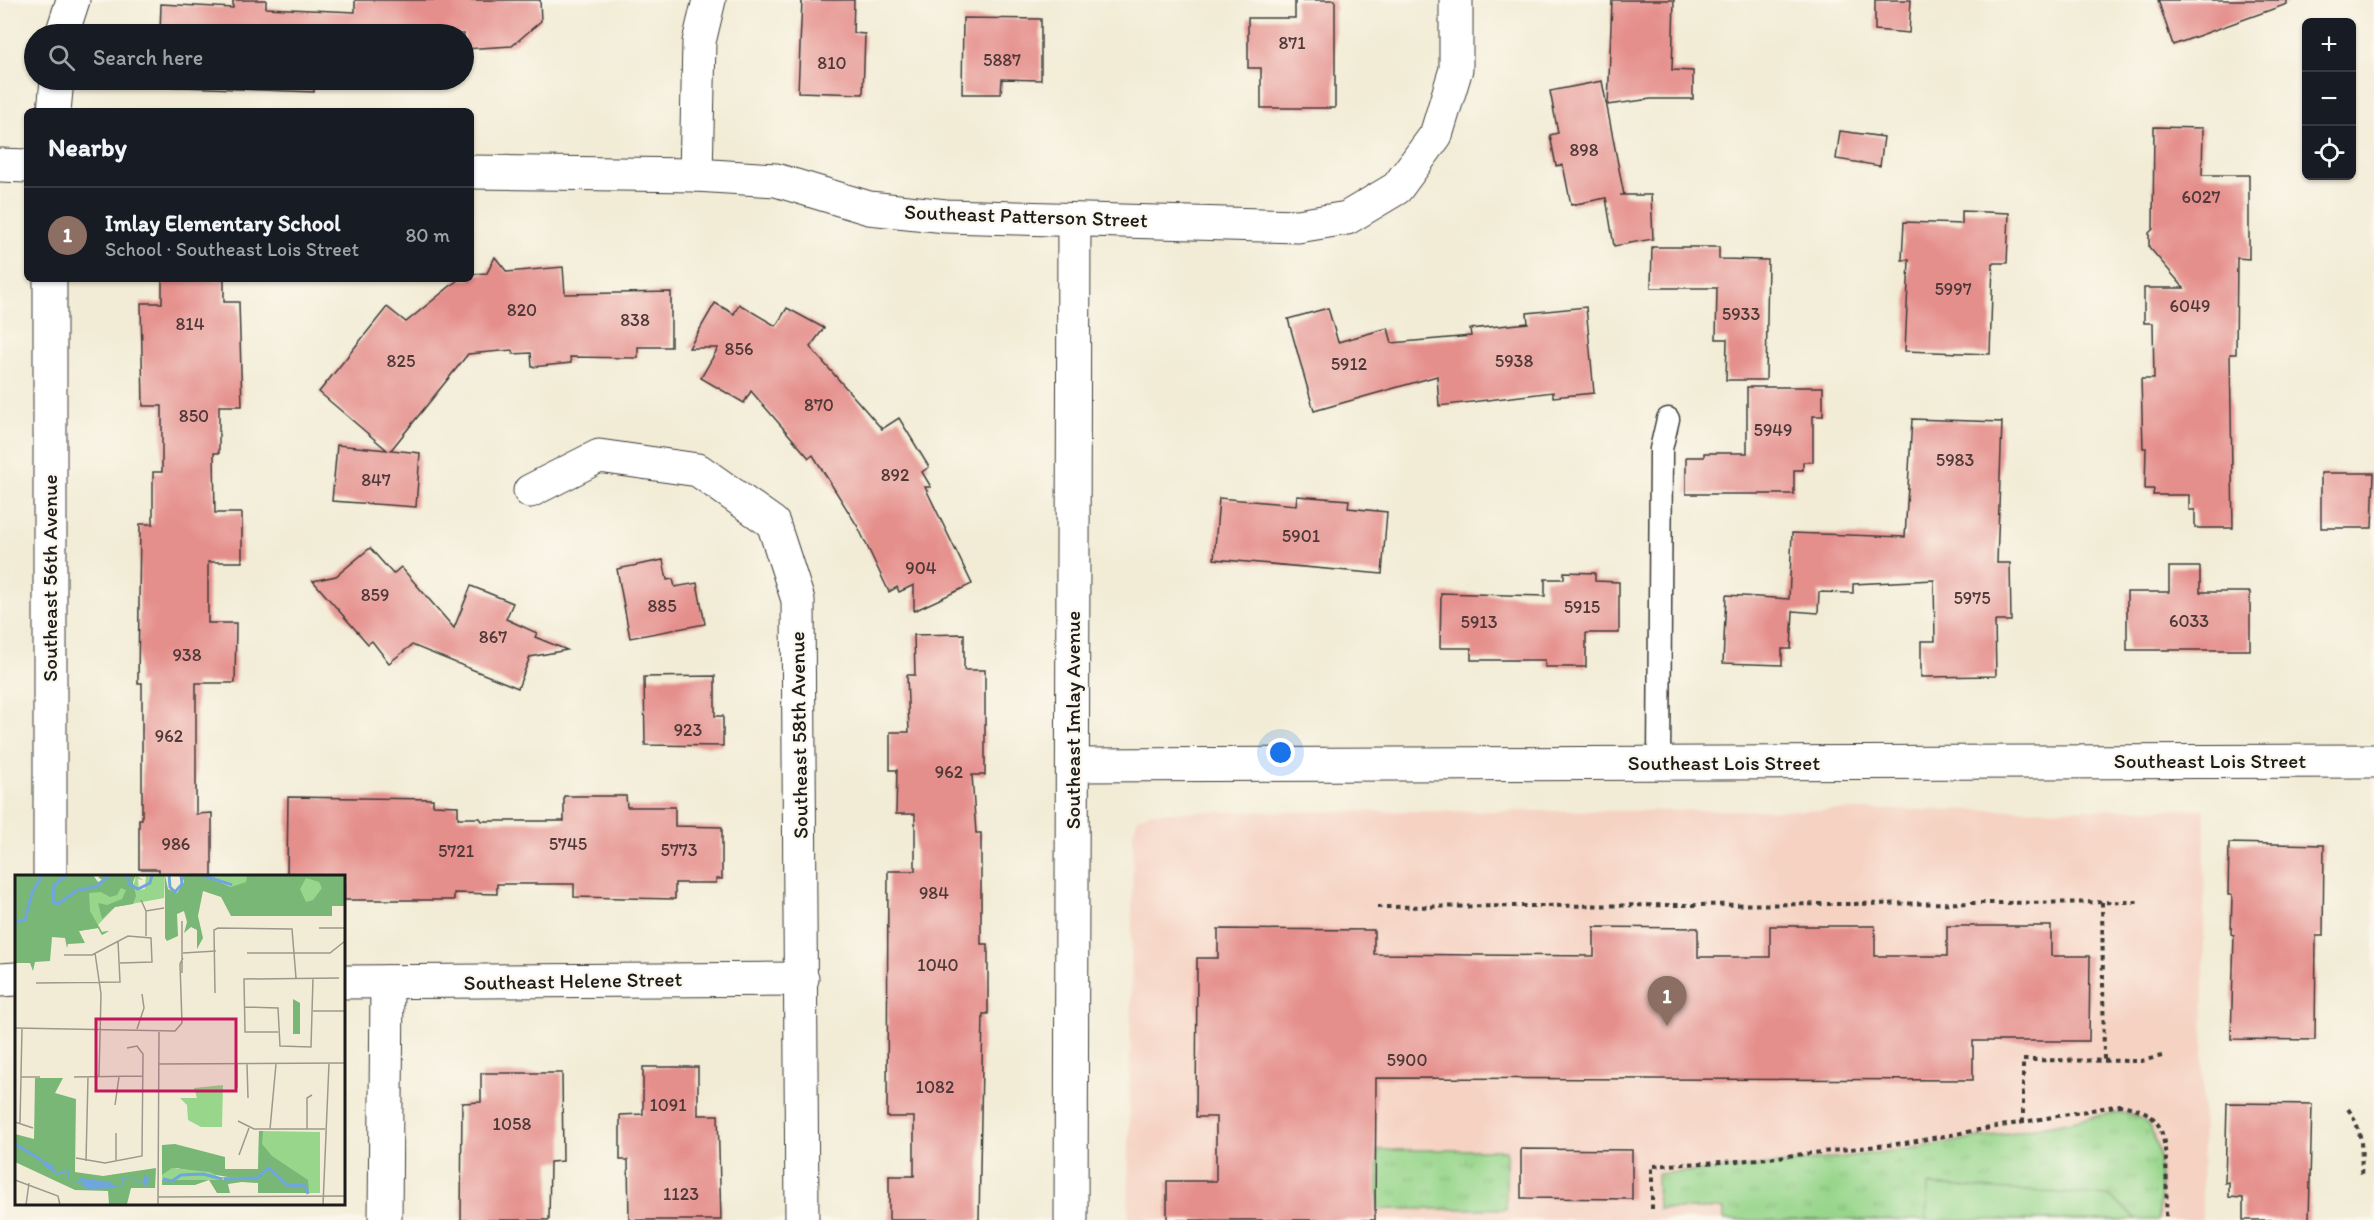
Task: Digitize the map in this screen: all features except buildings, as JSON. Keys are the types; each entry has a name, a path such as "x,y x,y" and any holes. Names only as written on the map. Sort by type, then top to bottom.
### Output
{"street":[{"path":"65,24 73,0"},
{"path":"696,175 699,42 708,0"},
{"name":"Southeast Patterson Street","path":"474,172 696,175 776,180 869,208 946,216 1298,226 1347,218 1397,189 1436,135 1456,69 1456,0"},
{"path":"54,108 56,90"},
{"path":"0,165 24,166"},
{"name":"Southeast Imlay Avenue","path":"1071,1220 1074,220"},
{"name":"Southeast 56th Avenue","path":"50,282 50,875"},
{"name":"Southeast 58th Avenue","path":"530,491 599,456 699,470 773,523 798,600 802,1220"},
{"name":"Southeast Lois Street","path":"1073,765 2374,761"},
{"path":"0,980 15,979"},
{"name":"Southeast Helene Street","path":"345,982 802,979"},
{"path":"385,1220 387,982"}],"lane":[{"path":"1659,763 1661,449 1668,418"}],"path":[{"path":"2102,902 2104,1060"},
{"path":"1377,907 2141,902"},
{"path":"2023,1123 2023,1060 2141,1061 2162,1056"},
{"path":"1652,1209 1652,1166 1806,1155 1905,1143 2120,1105 2142,1109 2159,1124 2163,1143 2166,1220"},
{"path":"2348,1109 2359,1128 2362,1145 2361,1178"}],"shaded area":[{"path":"2205,809 2202,1220 1128,1220 1133,832 1138,818 1150,812"}],"green space":[{"path":"2106,1114 2130,1114 2142,1120 2151,1130 2159,1159 2159,1220 1724,1220 1724,1209 1658,1209 1657,1174 1770,1165 1883,1152 1995,1135"},
{"path":"1378,1150 1506,1150 1506,1209 1378,1209"},
{"path":"1928,1185 2110,1196 2137,1220 1926,1220"}],"place":[{"name":"Imlay Elementary School","path":"1667,1026"}]}
